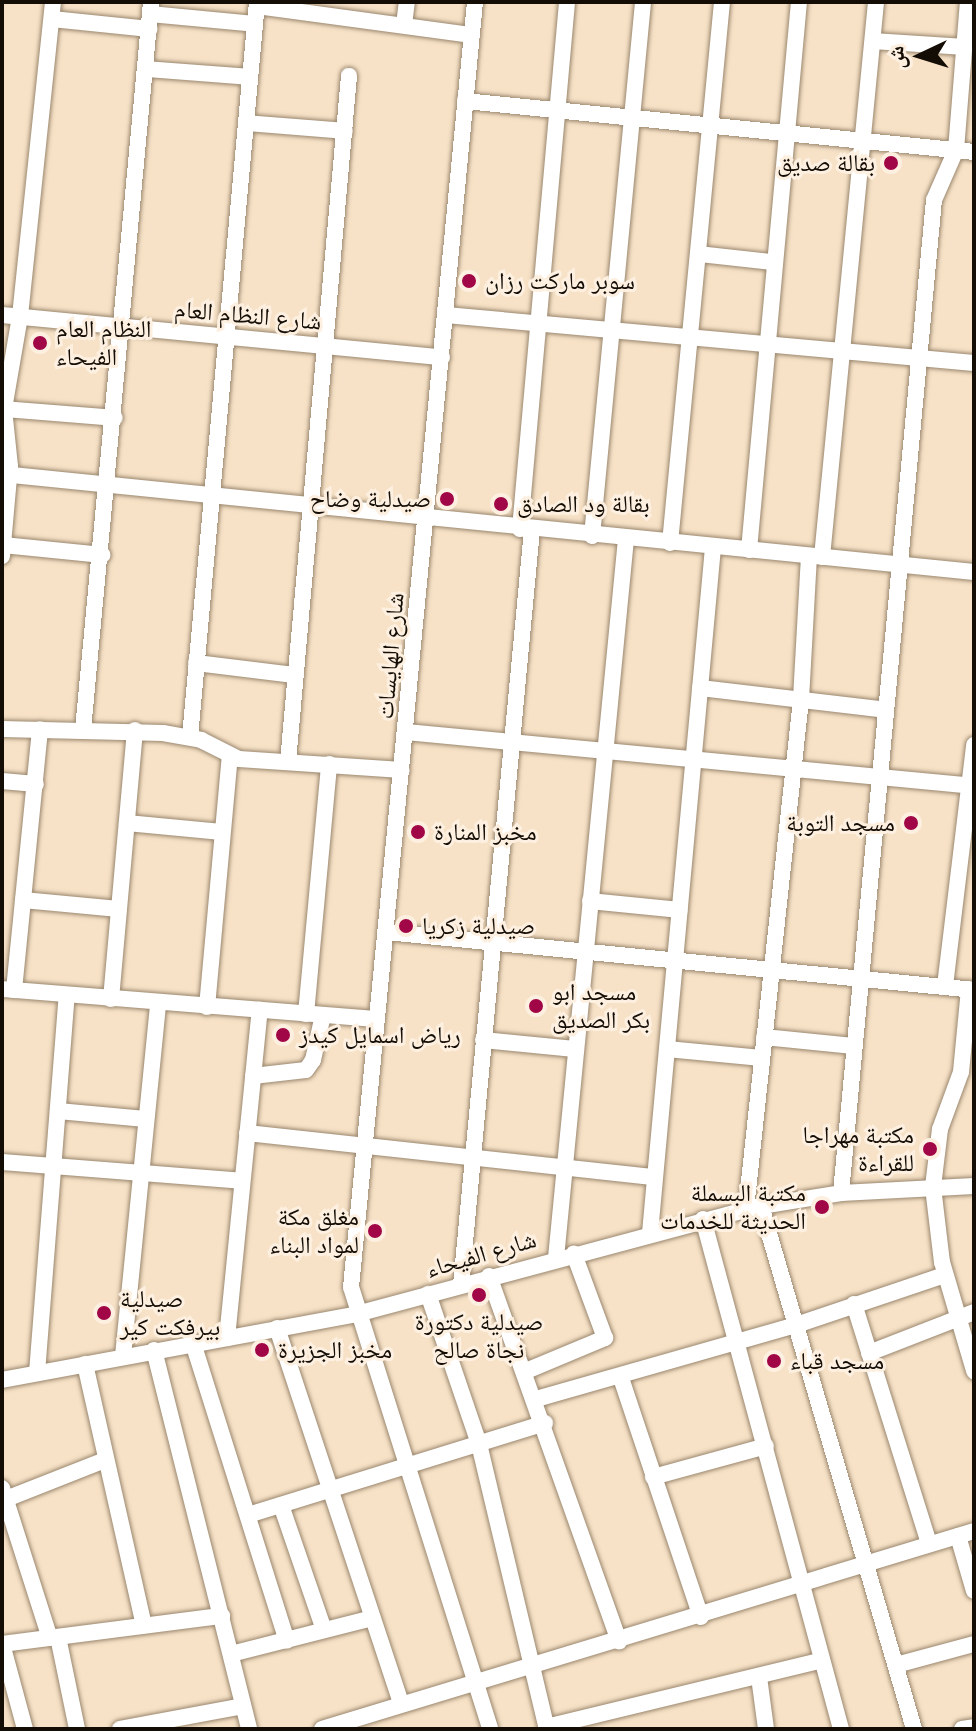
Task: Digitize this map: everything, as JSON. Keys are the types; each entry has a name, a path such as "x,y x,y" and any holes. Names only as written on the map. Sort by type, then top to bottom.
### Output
{"street":[{"path":"404,25 407,2"},
{"name":"شارع الهايسات","path":"475,2 351,1278 357,1314 490,1729"},
{"path":"461,1285 512,742 538,324 567,2"},
{"path":"592,536 643,2"},
{"path":"670,543 722,2"},
{"path":"749,550 772,262 799,2"},
{"path":"876,2 845,351 815,557 764,1037 754,1208 796,1325 869,1562 914,1729"},
{"path":"841,1193 934,200 956,150 968,2"},
{"path":"190,737 257,4 313,8 472,35"},
{"path":"2,556 6,474 4,409 20,316 52,10 255,24"},
{"path":"83,730 103,555 150,15"},
{"path":"873,41 965,47"},
{"path":"146,69 250,77"},
{"path":"288,762 328,347 349,76"},
{"path":"465,101 974,152"},
{"path":"246,123 345,131"},
{"path":"699,254 772,262"},
{"name":"شارع النظام العام","path":"2,315 442,357"},
{"path":"446,315 974,363"},
{"path":"4,409 115,418"},
{"path":"6,474 310,509 974,572"},
{"path":"556,1258 626,539"},
{"path":"3,545 103,555"},
{"path":"650,1233 713,547"},
{"path":"196,663 294,675"},
{"path":"700,688 886,710"},
{"path":"2,729 135,730 190,737 230,756 402,770"},
{"path":"40,729 23,900 8,990 158,1005 377,1019"},
{"path":"111,999 135,730"},
{"path":"406,732 970,786"},
{"path":"945,986 974,745"},
{"path":"207,1007 230,756"},
{"path":"253,1076 306,1070 313,1060 329,764"},
{"path":"2,781 36,784"},
{"path":"127,823 222,832"},
{"path":"23,900 119,909"},
{"path":"590,901 680,910"},
{"path":"386,932 971,990 968,1073 940,1129 933,1187 945,1275 966,1315 974,1371"},
{"path":"37,1373 67,995"},
{"path":"123,1356 158,1005"},
{"path":"227,1338 260,1010"},
{"path":"764,1037 854,1046"},
{"path":"483,1040 575,1049"},
{"path":"667,1049 762,1058"},
{"path":"58,1111 146,1119"},
{"path":"247,1133 655,1177"},
{"path":"2,1162 241,1181"},
{"name":"شارع الفيحاء","path":"2,1380 357,1314 556,1258 754,1208 841,1193 974,1186"},
{"path":"703,1219 841,1729"},
{"path":"526,1371 605,1338 574,1254"},
{"path":"536,1399 621,1378 796,1325 945,1275"},
{"path":"489,1276 545,1423 619,1642"},
{"path":"428,1294 479,1444 535,1665 546,1728 822,1660"},
{"path":"854,1304 929,1543"},
{"path":"869,1353 966,1315"},
{"path":"277,1328 401,1704"},
{"path":"193,1343 287,1641"},
{"path":"154,1350 249,1729"},
{"path":"85,1364 144,1625"},
{"path":"621,1378 701,1617"},
{"path":"248,1515 545,1423"},
{"path":"653,1477 766,1446"},
{"path":"77,1729 54,1638 4,1493 105,1460"},
{"path":"281,1505 324,1630"},
{"path":"322,1729 362,1724 401,1704 619,1642 966,1533 974,1591"},
{"path":"25,1729 2,1644 222,1616"},
{"path":"231,1654 372,1618"},
{"path":"896,1665 974,1644"},
{"path":"759,1677 766,1729"},
{"path":"120,1729 243,1706"},
{"path":"962,1729 974,1727"}],"place":[{"name":"بقالة صديق","path":"891,163"},
{"name":"سوبر ماركت رزان","path":"469,281"},
{"name":"النظام العام الفيحاء","path":"40,343"},
{"name":"صيدلية وضاح","path":"447,499"},
{"name":"بقالة ود الصادق","path":"501,504"},
{"name":"مسجد التوبة","path":"911,823"},
{"name":"مخبز المنارة","path":"418,832"},
{"name":"صيدلية زكريا","path":"406,926"},
{"name":"مسجد ابو بكر الصديق","path":"536,1006"},
{"name":"رياض اسمايل كيدز","path":"283,1035"},
{"name":"مكتبة مهراجا للقراءة","path":"930,1149"},
{"name":"مكتبة البسملة الحديثة للخدمات","path":"822,1207"},
{"name":"مغلق مكة لمواد البناء","path":"375,1231"},
{"name":"صيدلية دكتورة نجاة صالح","path":"479,1295"},
{"name":"صيدلية بيرفكت كير","path":"104,1313"},
{"name":"مخبز الجزيرة","path":"262,1350"},
{"name":"مسجد قباء","path":"774,1361"}]}
